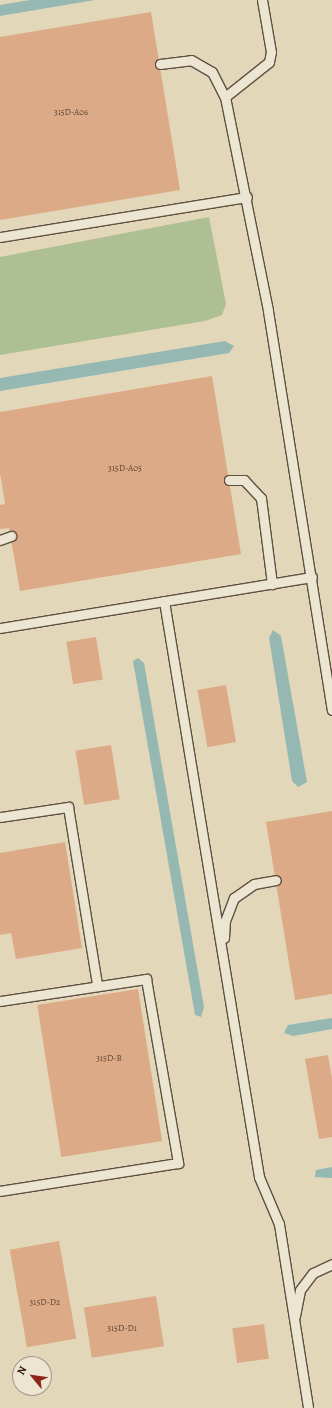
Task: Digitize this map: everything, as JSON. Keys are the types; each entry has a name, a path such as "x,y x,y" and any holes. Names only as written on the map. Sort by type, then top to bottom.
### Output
{"lane":[{"path":"225,97 269,62 272,52 262,0"},
{"path":"160,64 192,60 212,72 225,97 247,197 312,577 332,710"},
{"path":"0,237 247,197"},
{"path":"229,480 244,480 261,498 272,584"},
{"path":"0,540 11,536"},
{"path":"0,618 1,628 312,577"},
{"path":"164,601 259,1177 279,1224 308,1408"},
{"path":"0,817 68,807 98,984"},
{"path":"223,957 225,921 234,898 254,884 276,880"},
{"path":"0,1001 98,984 146,979 178,1163 0,1191"},
{"path":"294,1322 300,1290 313,1273 332,1264"}],"green space":[{"path":"209,217 226,304 222,315 205,321 0,355 0,257"}],"water":[{"path":"30,0 95,0 0,16 0,5"},
{"path":"225,341 234,346 229,353 0,391 0,378"},
{"path":"273,630 281,636 307,782 298,787 292,781 269,638"},
{"path":"138,658 144,663 204,1007 201,1017 195,1015 133,661"},
{"path":"332,1018 332,1029 293,1036 284,1033 288,1025"},
{"path":"332,1167 332,1178 315,1177 316,1170"}],"building":[{"path":"151,12 180,190 0,220 0,37"},
{"path":"212,376 241,554 20,591 9,528 0,529 0,505 5,504 0,473 0,412"},
{"path":"96,637 103,679 73,684 66,642"},
{"path":"226,685 236,742 208,747 197,690"},
{"path":"111,745 120,799 84,805 75,751"},
{"path":"332,811 332,994 295,1000 266,822"},
{"path":"65,842 82,948 16,959 11,933 0,935 0,853"},
{"path":"138,989 162,1141 61,1157 37,1005"},
{"path":"328,1055 332,1078 332,1137 319,1139 305,1059"},
{"path":"59,1241 76,1338 27,1347 10,1250"},
{"path":"156,1296 164,1346 92,1358 84,1307"},
{"path":"264,1324 269,1359 237,1363 232,1328"}]}
